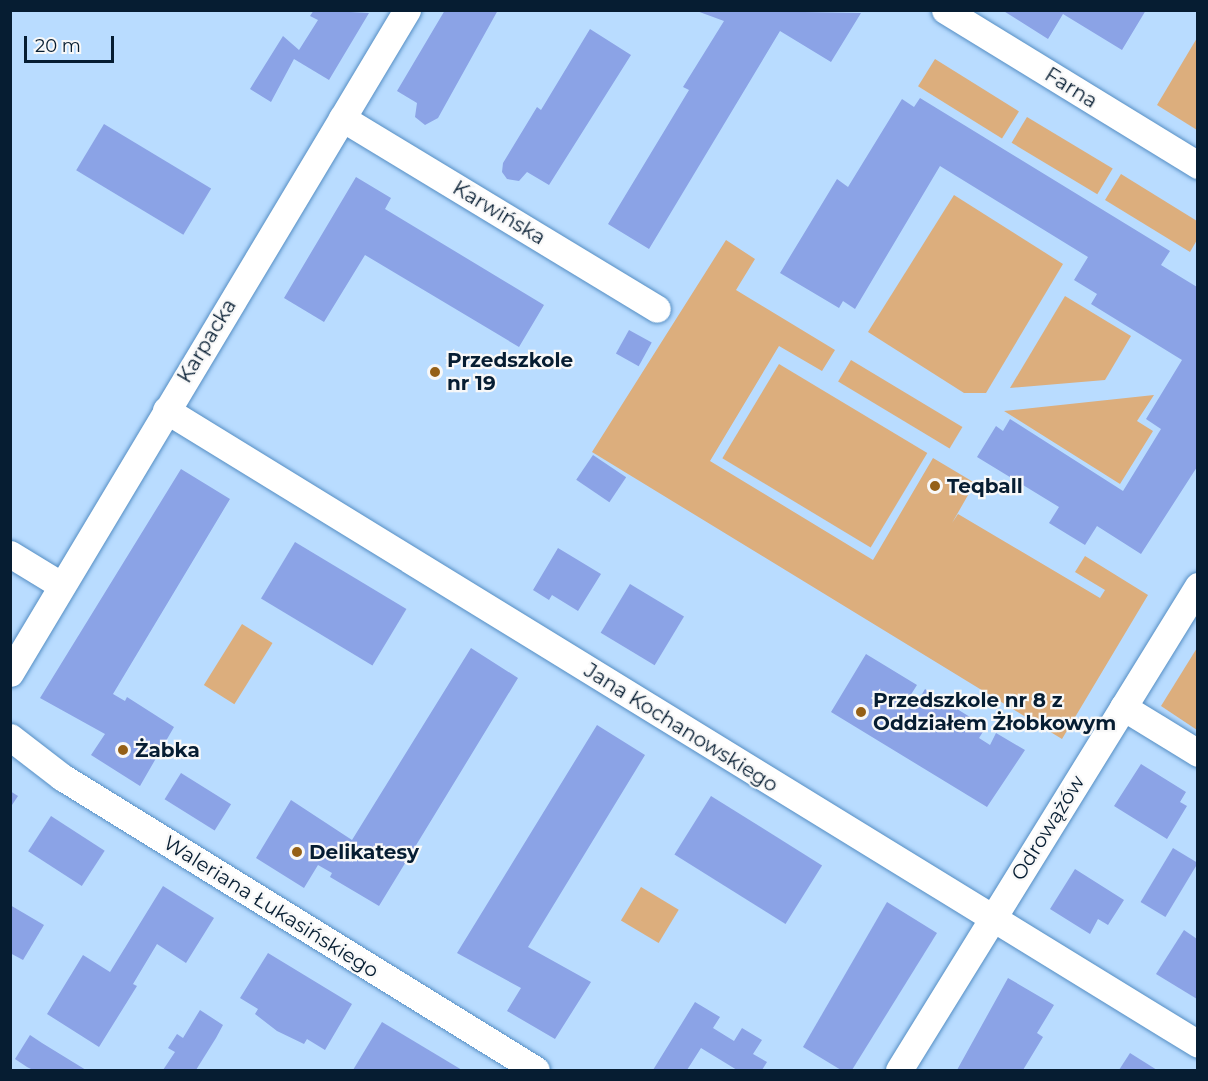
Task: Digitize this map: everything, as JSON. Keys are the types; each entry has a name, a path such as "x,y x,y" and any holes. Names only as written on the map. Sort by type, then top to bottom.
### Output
{"street":[{"name":"Karpacka","path":"10,673 407,10"},
{"name":"Farna","path":"945,10 1197,165"},
{"name":"Karwińska","path":"342,118 657,309"},
{"name":"Jana Kochanowskiego","path":"166,410 1197,1044"},
{"path":"10,554 61,585"},
{"name":"Odrowążów","path":"899,1071 1197,586"},
{"path":"1123,707 1197,753"},
{"name":"Waleriana Łukasińskiego","path":"10,737 62,777 536,1071"}],"shaded area":[{"path":"1197,38 1197,130 1157,105"},
{"path":"935,59 1019,111 1002,139 918,86"},
{"path":"1027,117 1113,169 1097,194 1012,143"},
{"path":"1121,174 1197,221 1197,240 1190,252 1105,200"},
{"path":"954,195 1063,264 986,393 964,393 868,332"},
{"path":"726,240 755,259 736,290 835,350 822,371 779,346 710,461 873,560 933,458 975,483 952,523 958,514 1100,598 1105,590 1075,572 1085,556 1148,595 1062,739 592,452"},
{"path":"1065,296 1131,336 1105,380 1010,388"},
{"path":"851,360 962,427 950,448 838,381"},
{"path":"779,364 927,453 871,547 722,458"},
{"path":"1154,395 1137,421 1153,431 1120,484 1004,411"},
{"path":"242,624 273,643 234,704 204,685"},
{"path":"1197,648 1197,730 1161,706"},
{"path":"641,887 679,910 659,943 621,920"}],"building":[{"path":"314,10 369,13 329,80 294,59 271,102 250,89 283,36 299,50 318,20 310,16"},
{"path":"445,10 498,10 438,118 425,125 415,117 417,103 397,91"},
{"path":"694,10 861,13 831,62 780,31 649,249 608,224 689,90 683,87 724,21"},
{"path":"1002,10 1146,10 1122,50 1063,14 1048,39"},
{"path":"590,29 631,55 549,185 527,172 519,181 507,179 502,172 503,163 537,107 541,110"},
{"path":"920,98 1170,251 1161,265 1197,287 1197,467 1141,554 1097,526 1085,545 1049,523 1059,507 977,457 996,426 1003,431 1010,419 1123,491 1161,429 1146,419 1182,360 1091,304 1097,294 1074,280 1088,257 940,166 855,309 843,301 839,308 780,273 837,179 848,187 902,99 914,107"},
{"path":"104,124 211,188 183,235 76,170"},
{"path":"356,177 391,198 385,209 544,305 519,347 365,255 324,322 284,298"},
{"path":"629,330 652,343 639,366 616,354"},
{"path":"593,455 626,477 609,502 576,480"},
{"path":"181,469 230,499 113,694 125,701 127,697 174,727 140,786 91,755 105,734 40,698"},
{"path":"295,542 406,609 372,666 261,599"},
{"path":"558,548 601,574 578,611 552,595 549,600 533,590"},
{"path":"630,584 684,616 655,665 601,633"},
{"path":"471,648 518,678 379,906 330,877 332,873 318,865 304,888 256,858 291,800 352,840"},
{"path":"866,654 917,685 910,696 918,701 925,689 986,727 979,738 990,745 996,733 1025,750 987,807 831,712"},
{"path":"597,725 645,755 528,947 591,982 555,1039 507,1011 521,988 457,953"},
{"path":"1141,764 1186,792 1180,802 1187,806 1167,839 1114,806"},
{"path":"181,773 231,804 215,831 165,799"},
{"path":"10,791 18,796 10,808"},
{"path":"711,796 822,865 786,924 674,855"},
{"path":"51,816 105,851 82,886 28,851"},
{"path":"1173,848 1198,863 1165,917 1141,902"},
{"path":"1075,869 1124,900 1108,925 1098,919 1090,934 1050,909"},
{"path":"163,886 214,918 186,963 157,944 133,984 137,986 99,1047 47,1014 83,955 110,972"},
{"path":"887,902 937,933 852,1070 841,1070 803,1047"},
{"path":"10,905 44,925 23,960 10,953"},
{"path":"1184,930 1197,939 1197,999 1156,974"},
{"path":"268,953 352,1004 325,1050 307,1039 304,1044 277,1031 255,1014 258,1009 240,998"},
{"path":"1008,978 1054,1005 1037,1033 1043,1037 1023,1070 957,1070"},
{"path":"695,1002 720,1017 713,1028 734,1041 742,1028 762,1040 753,1054 767,1062 762,1070 737,1070 701,1048 687,1070 653,1070"},
{"path":"200,1010 223,1025 216,1038 196,1070 163,1070 175,1052 168,1048 177,1034 183,1038"},
{"path":"382,1022 462,1070 353,1070"},
{"path":"30,1035 86,1070 33,1070 27,1067 15,1059"},
{"path":"1130,1053 1157,1070 1119,1070"}],"place":[{"name":"Przedszkole nr 19","path":"435,372"},
{"name":"Teqball","path":"935,486"},
{"name":"Przedszkole nr 8 z Oddziałem Żłobkowym","path":"861,712"},
{"name":"Żabka","path":"123,750"},
{"name":"Delikatesy","path":"297,852"}]}
